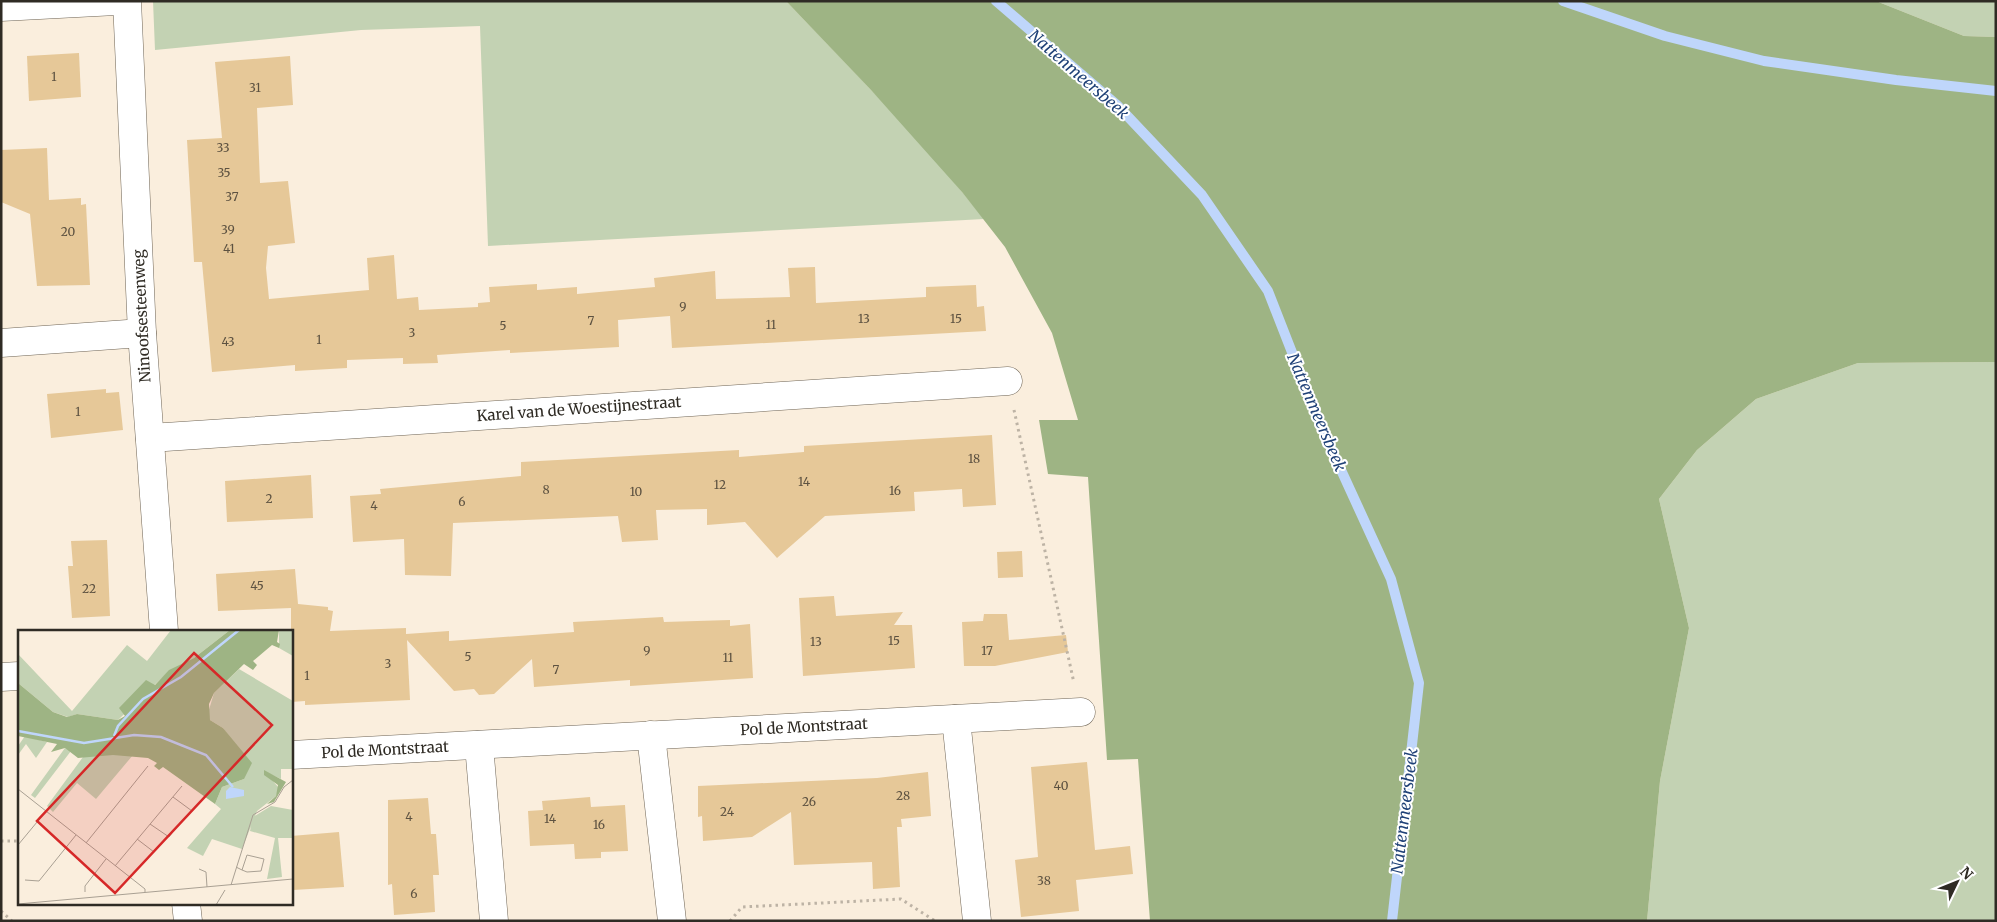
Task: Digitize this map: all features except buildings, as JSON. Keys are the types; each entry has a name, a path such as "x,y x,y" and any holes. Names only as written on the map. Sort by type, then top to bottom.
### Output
{"street":[{"path":"1,7 116,1"},
{"name":"Ninoofsesteenweg","path":"127,1 142,333 164,630"},
{"path":"1,343 142,333"},
{"name":"Karel van de Woestijnestraat","path":"150,438 1008,380"},
{"path":"1,677 18,676"},
{"name":"Pol de Montstraat","path":"292,755 1081,712"},
{"path":"956,719 977,921"},
{"path":"651,735 672,921"},
{"path":"479,745 494,921"},
{"path":"186,904 188,921"}],"path":[{"path":"1008,380 1081,712"},
{"path":"1,842 18,841"},
{"path":"730,921 742,907 901,899 935,921"},
{"path":"1,911 12,921"}],"green space":[{"path":"153,1 786,1 913,135 984,219 488,246 480,26 361,30 155,50"},
{"path":"786,1 1876,1 1964,36 1996,37 1996,362 1858,363 1756,399 1697,450 1659,499 1689,628 1660,781 1647,921 1150,921 1138,759 1107,760 1088,477 1048,474 1039,420 1078,420 1052,333 1005,247 962,192 871,90"},
{"path":"1876,1 1996,1 1996,37 1964,36"},
{"path":"1996,362 1996,921 1647,921 1660,781 1689,628 1659,499 1697,450 1756,399 1858,363"}],"waterway":[{"name":"Nattenmeersbeek","path":"996,1 1117,105 1202,195 1268,291 1320,424 1391,579 1419,683 1392,921"},
{"path":"1563,1 1665,36 1764,61 1896,80 1996,91"}]}
